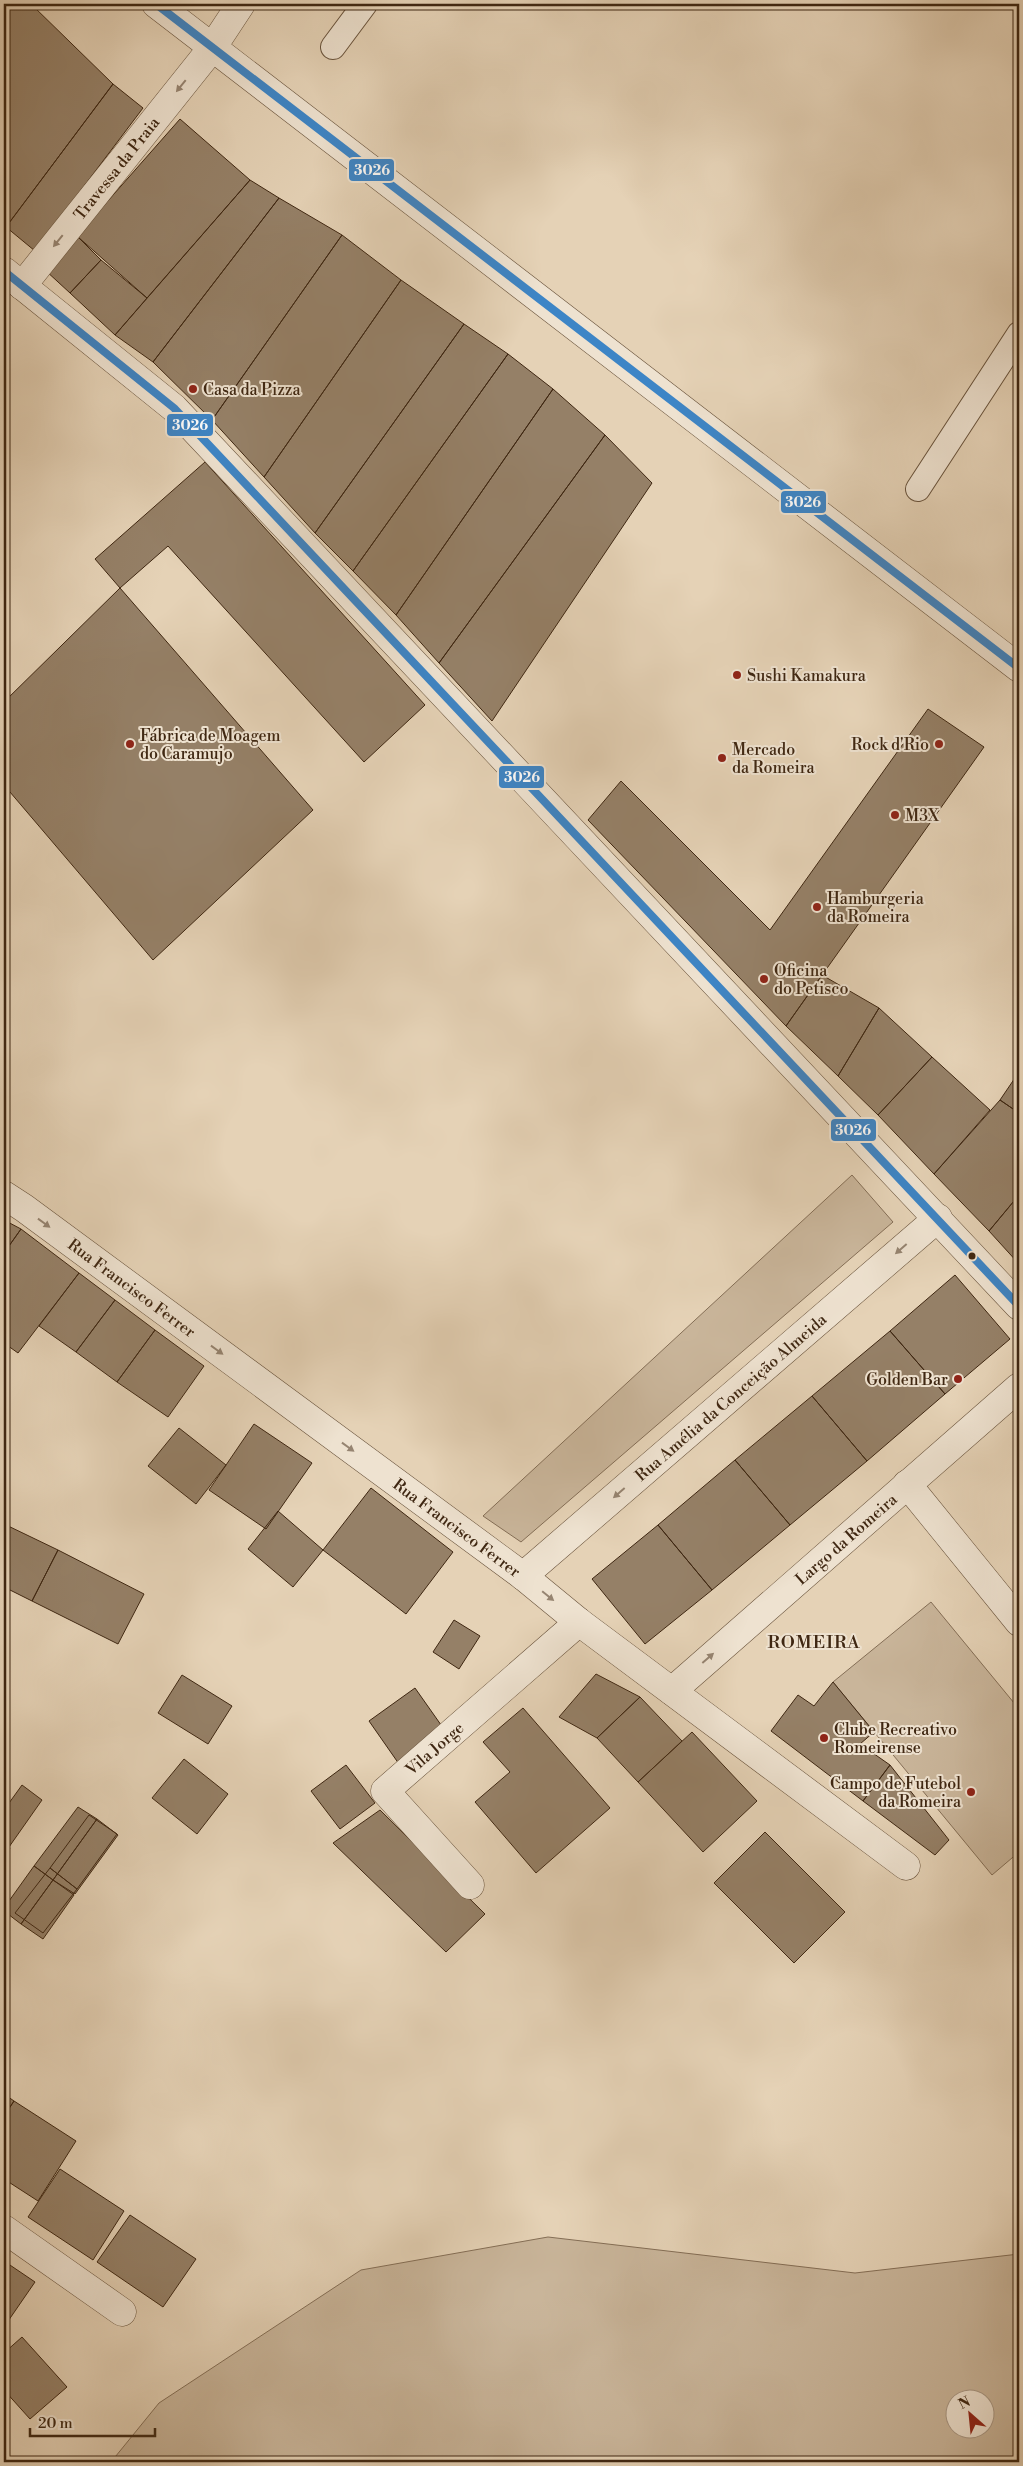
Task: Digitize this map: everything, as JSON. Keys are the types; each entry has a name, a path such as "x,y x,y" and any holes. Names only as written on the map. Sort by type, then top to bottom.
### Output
{"street":[{"path":"156,4 1019,668"},
{"name":"Travessa da Praia","path":"13,278 212,48 241,4"},
{"path":"13,278 174,408 1019,1306"},
{"name":"Rua Francisco Ferrer","path":"4,1195 523,1576 579,1622 906,1866"},
{"name":"Rua Amélia da Conceição Almeida","path":"523,1576 938,1218"},
{"name":"Largo da Romeira","path":"672,1690 1019,1387"},
{"path":"907,1484 1019,1622"},
{"name":"Vila Jorge","path":"470,1886 385,1792 579,1622"},
{"path":"4,2229 122,2312"}],"lane":[{"path":"333,47 365,4"},
{"path":"918,489 1019,334"}],"shaded area":[{"path":"852,1175 893,1222 521,1542 483,1516"},
{"name":"Campo de Futebol da Romeira","path":"931,1602 1019,1709 1019,1852 992,1875 833,1682"},
{"path":"548,2237 855,2273 1019,2254 1019,2462 111,2462 159,2403 361,2270"}],"building":[{"path":"4,4 31,4 113,84 6,227 4,226"},
{"path":"113,84 143,108 35,251 6,227"},
{"path":"180,119 250,180 147,298 77,236"},
{"path":"250,180 279,198 153,362 115,335"},
{"path":"279,198 342,235 212,420 153,362"},
{"path":"342,235 401,280 264,477 212,420"},
{"path":"77,236 101,260 70,293 45,270"},
{"path":"101,260 147,298 115,335 70,293"},
{"path":"401,280 464,324 315,533 264,477"},
{"path":"464,324 508,354 353,571 315,533"},
{"path":"508,354 553,389 396,615 353,571"},
{"path":"553,389 605,435 439,663 396,615"},
{"path":"605,435 652,483 492,721 439,663"},
{"path":"205,462 425,705 364,762 168,546 120,588 95,559"},
{"name":"Fábrica de Moagem do Caramujo","path":"120,588 313,810 153,960 4,785 4,702"},
{"path":"928,709 984,747 786,1026 588,820 621,781 770,930"},
{"path":"822,975 879,1008 838,1076 786,1026"},
{"path":"879,1008 932,1057 878,1115 838,1076"},
{"path":"932,1057 990,1110 934,1174 878,1115"},
{"path":"1019,1072 1019,1113 1000,1100"},
{"path":"1000,1100 1019,1113 1019,1195 989,1231 934,1174"},
{"path":"1019,1195 1019,1264 989,1231"},
{"path":"4,1220 21,1229 4,1253"},
{"path":"21,1229 79,1273 18,1353 4,1343 4,1253"},
{"path":"79,1273 115,1300 76,1352 39,1326"},
{"path":"955,1275 1010,1339 945,1394 890,1331"},
{"path":"115,1300 155,1330 117,1382 76,1352"},
{"path":"155,1330 204,1366 168,1417 117,1382"},
{"path":"890,1331 945,1394 867,1461 812,1396"},
{"path":"812,1396 867,1461 790,1525 735,1460"},
{"path":"254,1424 312,1463 266,1529 209,1490"},
{"path":"179,1428 226,1465 196,1504 148,1466"},
{"path":"735,1460 790,1525 712,1590 658,1525"},
{"path":"371,1488 453,1552 406,1614 323,1550"},
{"path":"278,1511 323,1550 293,1587 248,1549"},
{"path":"4,1524 58,1550 32,1601 4,1587"},
{"path":"658,1525 712,1590 645,1644 592,1579"},
{"path":"58,1550 144,1594 118,1644 32,1601"},
{"path":"454,1620 480,1636 459,1669 433,1652"},
{"path":"596,1674 640,1697 597,1738 559,1717"},
{"path":"182,1675 232,1706 208,1744 158,1713"},
{"name":"Clube Recreativo Romeirense","path":"833,1682 874,1732 860,1744 890,1765 863,1801 771,1731 798,1695 814,1706"},
{"path":"415,1688 446,1732 399,1764 369,1721"},
{"path":"640,1697 682,1741 638,1782 597,1738"},
{"path":"523,1708 610,1808 536,1873 475,1802 510,1772 483,1742"},
{"path":"692,1732 757,1801 703,1852 638,1782"},
{"path":"184,1759 228,1794 197,1834 152,1798"},
{"path":"346,1765 375,1803 340,1829 311,1791"},
{"path":"890,1765 949,1840 935,1855 863,1801"},
{"path":"22,1785 42,1800 9,1847 4,1844 4,1810"},
{"path":"78,1807 97,1819 53,1880 34,1866"},
{"path":"380,1810 485,1914 446,1952 333,1843"},
{"path":"89,1815 117,1834 77,1889 50,1868"},
{"path":"97,1819 118,1835 75,1894 53,1880"},
{"path":"765,1832 845,1912 794,1963 714,1883"},
{"path":"4,1844 10,1848 4,1857"},
{"path":"34,1866 53,1880 21,1924 4,1911 4,1908"},
{"path":"50,1868 77,1889 43,1933 15,1913"},
{"path":"53,1880 74,1895 43,1939 21,1924"},
{"path":"4,2094 14,2101 4,2116"},
{"path":"14,2101 76,2141 38,2201 4,2179 4,2116"},
{"path":"60,2169 124,2211 93,2260 28,2217"},
{"path":"130,2215 196,2259 163,2307 97,2262"},
{"path":"4,2261 35,2282 4,2327"},
{"path":"22,2337 67,2387 30,2419 4,2390 4,2353"}],"transit line":[{"name":"3026","path":"156,4 1019,668"},
{"name":"3026","path":"4,271 174,408 1019,1306"}],"place":[{"name":"Casa da Pizza","path":"193,389"},
{"name":"Sushi Kamakura","path":"737,675"},
{"name":"Fábrica de Moagem do Caramujo","path":"130,744"},
{"name":"Rock d'Rio","path":"939,744"},
{"name":"Mercado da Romeira","path":"722,758"},
{"name":"M3X","path":"895,815"},
{"name":"Hamburgeria da Romeira","path":"817,907"},
{"name":"Oficina do Petisco","path":"764,979"},
{"name":"Golden Bar","path":"958,1379"},
{"name":"Clube Recreativo Romeirense","path":"824,1738"},
{"name":"Campo de Futebol da Romeira","path":"971,1792"}],"district":[{"name":"ROMEIRA","path":"814,1642"}]}
